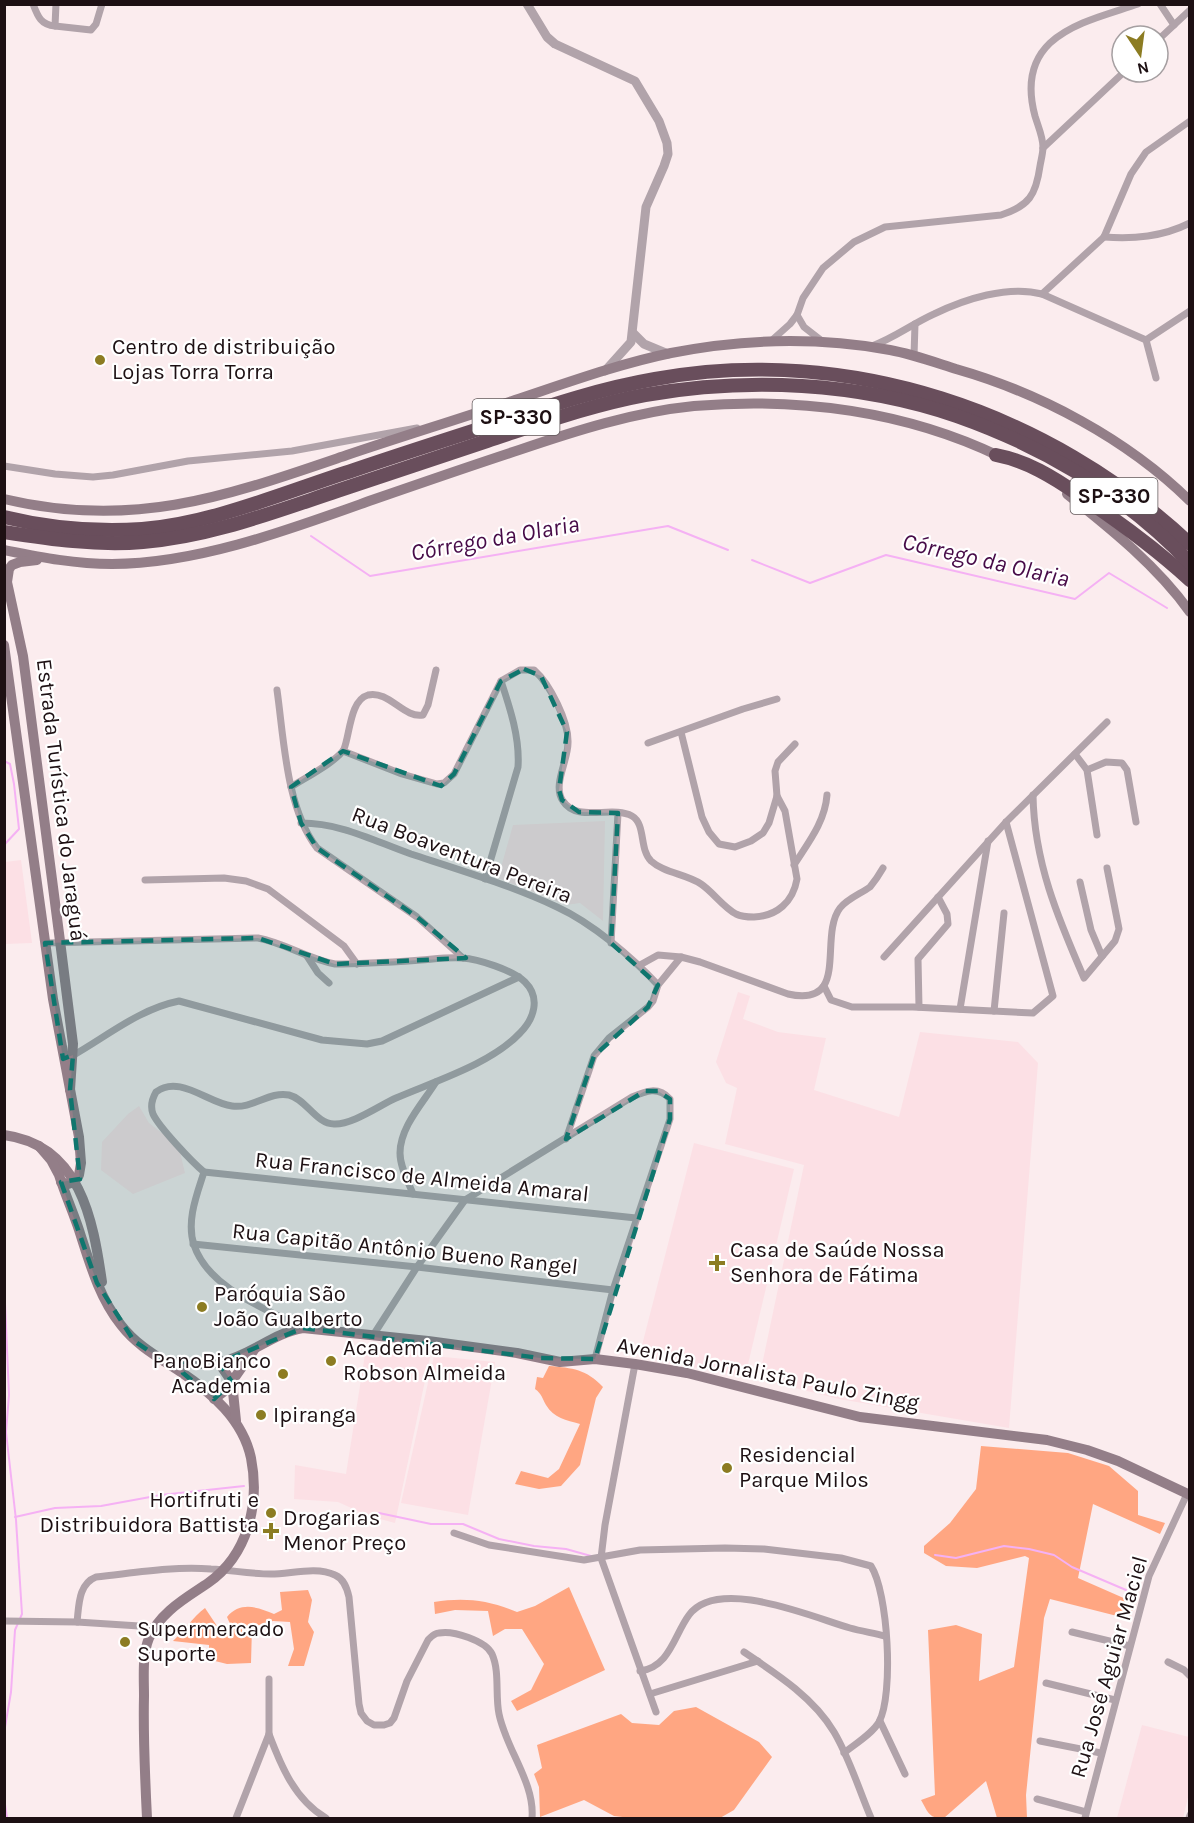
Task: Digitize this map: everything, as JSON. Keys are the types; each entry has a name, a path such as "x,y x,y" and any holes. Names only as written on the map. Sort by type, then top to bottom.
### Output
{"highway":[{"name":"SP-330","path":"4,517 87,530 143,529 176,524 249,504 593,393 656,379 688,375 778,371 818,374 932,394 1007,422 1088,464 1130,494 1190,544"},
{"name":"SP-330","path":"4,532 58,541 100,544 142,543 183,537 248,520 581,411 679,390 732,385 777,385 869,394 913,403 975,423 1028,445 1115,497 1190,563"},
{"path":"996,455 1017,459 1066,486 1138,536 1190,580"}],"main road":[{"path":"4,499 70,511 125,512 173,507 243,490 605,370 669,354 720,346 798,341 870,347 914,356 975,374 1016,390 1070,416 1143,462 1190,501"},
{"path":"4,550 83,564 123,564 164,560 204,552 310,522 557,437 624,419 692,406 782,404 883,416 969,442 1041,477 1064,491 1123,540 1190,612"},
{"name":"Estrada Turística do Jaraguá","path":"58,560 20,562 12,565 7,575 23,656 60,941 70,1090 79,1137 88,1215"},
{"name":"Estrada Turística do Jaraguá","path":"4,645 45,943 68,1057"},
{"path":"7,1136 47,1149 68,1184 74,1182 81,1170"},
{"path":"79,1137 61,1174 103,1298 134,1341 183,1373 236,1421"},
{"path":"61,1174 74,1182 88,1215 98,1260 103,1298"},
{"name":"Avenida Jornalista Paulo Zingg","path":"164,1361 219,1363 236,1358 287,1331 303,1328 374,1334 540,1358 562,1354 579,1360 595,1359 635,1364 706,1378 860,1417 1047,1440 1088,1450 1118,1461 1188,1494"},
{"name":"Avenida Jornalista Paulo Zingg","path":"214,1399 226,1390 256,1347"},
{"path":"183,1373 184,1366 191,1363"},
{"path":"147,1818 144,1676 146,1649 155,1627 180,1602 224,1570 241,1546 254,1505 254,1476 250,1456 236,1421 232,1382 219,1363"}],"street":[{"path":"33,4 40,21 48,25 91,30 96,24 102,4"},
{"path":"55,26 56,4"},
{"path":"527,4 547,37 555,44 635,81 664,132 668,154 646,207 633,333 627,348 605,370"},
{"path":"770,342 797,315 803,298 823,268 854,242 885,227 975,220 1001,215 1015,210 1035,192 1043,148 1034,113 1030,81 1042,52 1065,32 1096,18 1138,4"},
{"path":"1160,4 1174,25"},
{"path":"1170,29 1190,10"},
{"path":"1043,148 1111,84"},
{"path":"1042,294 1104,237 1124,188 1139,161 1157,143 1190,121"},
{"path":"1104,237 1160,235 1190,223"},
{"path":"870,347 893,338 934,314 979,297 1016,292 1042,294 1146,340"},
{"path":"1146,340 1190,311"},
{"path":"797,315 804,327 824,343"},
{"path":"914,356 915,324"},
{"path":"633,333 644,344 669,354"},
{"path":"1146,340 1156,378"},
{"path":"4,466 93,477 180,462 292,451 446,423"},
{"path":"291,787 343,751 354,712 362,698 374,694 421,716 428,705 436,670"},
{"path":"343,751 402,774 438,784 444,783 454,774 501,681 520,670 534,670 546,682 567,732 568,750 559,790 566,805 579,812 618,813 632,816 637,820 643,848 654,864 701,884 735,914 744,917 765,916 788,903 793,895 797,879 785,811 777,796"},
{"path":"485,879 518,767 519,752 516,735 501,681"},
{"path":"278,690 291,787 301,823 317,848 417,917 463,958"},
{"path":"648,743 742,709 777,699"},
{"path":"884,957 1006,822 1107,722"},
{"path":"681,732 702,817 709,832 719,844 735,847 763,833 769,823 777,796 775,771 778,762 795,744"},
{"path":"1074,754 1087,770 1097,835"},
{"path":"1087,770 1106,762 1122,764 1127,770 1136,822"},
{"path":"794,865 816,831 826,807 827,795"},
{"path":"1033,795 1033,822 1045,879 1054,908 1084,978 1115,941 1119,929 1107,868"},
{"path":"611,943 618,813"},
{"path":"824,986 831,1000 852,1007 919,1007 1033,1013 1053,996 1006,822"},
{"name":"Rua Boaventura Pereira","path":"301,823 327,825 358,832 558,907 639,965 658,986"},
{"path":"960,1009 988,841"},
{"path":"639,965 658,956 681,957 800,997 814,995 824,986 828,974 837,914 848,901 871,885 883,868"},
{"path":"145,880 224,878 246,881 268,889 344,946 357,964"},
{"path":"1080,882 1091,930 1102,956"},
{"path":"919,1007 918,958 948,924 947,914 938,897"},
{"path":"994,1011 1004,913"},
{"path":"45,943 258,938 269,940 318,961 335,964 463,958 491,965 526,982 535,1004 532,1018 526,1028 502,1048 436,1082 333,1125 299,1100 288,1095 272,1097 249,1106 233,1107 178,1086 167,1086 161,1088 153,1098 154,1116 193,1163 204,1172 192,1213 193,1244 200,1257 216,1278 232,1291 303,1328"},
{"path":"307,956 318,973 329,984"},
{"path":"566,1139 594,1056 609,1038 648,1007 653,1001 658,986 681,957"},
{"path":"68,1057 136,1018 165,1004 179,1001 322,1040 354,1043 382,1041 519,977"},
{"path":"413,1194 402,1166 400,1154 402,1142 405,1130 436,1082"},
{"path":"374,1334 417,1267 465,1200 632,1097 645,1091 658,1091 666,1094 670,1099 670,1119 613,1290 595,1359"},
{"name":"Rua Francisco de Almeida Amaral","path":"204,1172 636,1218"},
{"name":"Rua Capitão Antônio Bueno Rangel","path":"193,1244 613,1290"},
{"path":"635,1364 601,1558 656,1712"},
{"name":"Rua José Aguiar Maciel","path":"1085,1815 1149,1576 1188,1494"},
{"path":"454,1533 489,1545 584,1560 640,1550 725,1548 764,1549 841,1558 863,1562 871,1566 880,1584 888,1680 880,1720 872,1730 844,1753"},
{"path":"77,1622 81,1592 89,1580 96,1577 184,1568 246,1573 323,1572 334,1574 346,1586 349,1597 359,1704 367,1721 374,1725 390,1723 394,1718 407,1681 428,1640 433,1635 447,1632 476,1640 487,1647 495,1664 499,1716 531,1798 532,1818"},
{"path":"640,1671 649,1670 663,1660 688,1616 701,1604 709,1601 750,1599 885,1636"},
{"path":"5,1621 77,1622 155,1627"},
{"path":"1072,1632 1130,1646"},
{"path":"744,1652 790,1685 813,1706 830,1727 844,1753 871,1818"},
{"path":"650,1694 758,1662"},
{"path":"1168,1662 1184,1670 1190,1676"},
{"path":"269,1679 269,1734 277,1758 302,1798 316,1813 326,1818"},
{"path":"1046,1683 1115,1700"},
{"path":"880,1720 905,1774"},
{"path":"236,1818 269,1734"},
{"path":"1040,1741 1101,1754"},
{"path":"1037,1799 1085,1815"}],"highlighted area":[{"path":"524,669 541,676 567,732 559,790 562,800 579,812 618,813 611,943 658,985 648,1007 594,1056 566,1139 645,1091 658,1091 670,1099 670,1119 595,1359 540,1358 303,1328 219,1363 232,1382 214,1399 183,1373 181,1362 164,1361 134,1341 97,1283 61,1182 80,1179 70,1090 73,1055 63,1059 45,943 258,938 335,964 466,958 417,917 317,848 301,823 291,787 343,751 441,786 454,774 501,681"}],"shaded area":[{"path":"605,821 603,921 580,903 566,905 498,878 513,825"},
{"path":"21,860 32,943 5,944 5,862"},
{"path":"738,992 750,996 743,1019 778,1032 826,1038 814,1090 899,1117 920,1032 1018,1042 1038,1063 1009,1428 839,1399 759,1379 804,1165 725,1144 737,1088 726,1083 716,1062"},
{"path":"139,1106 149,1123 172,1141 180,1152 185,1173 133,1194 101,1170 102,1142 128,1114"},
{"name":"Casa de Saúde Nossa Senhora de Fátima","path":"694,1143 794,1169 745,1377 639,1357"},
{"path":"366,1348 430,1357 395,1523 369,1516 338,1502 294,1499 295,1465 346,1474"},
{"path":"434,1356 495,1362 468,1515 401,1503"},
{"path":"549,1366 579,1370 591,1376 603,1387 596,1398 580,1465 561,1486 539,1489 515,1484 521,1471 548,1478 559,1469 580,1424 553,1413 535,1389 537,1377 543,1378"},
{"path":"981,1446 1068,1453 1109,1466 1138,1491 1138,1515 1165,1523 1160,1534 1093,1504 1078,1578 1135,1603 1129,1619 1050,1599 1044,1618 1026,1795 1027,1818 997,1818 986,1781 944,1818 932,1816 921,1800 935,1795 928,1630 956,1625 982,1634 979,1681 1014,1667 1029,1558 1025,1556 977,1568 946,1566 924,1553 924,1546 950,1523 976,1489"},
{"path":"569,1587 605,1670 517,1711 511,1701 531,1690 544,1664 522,1629 505,1629 493,1636 488,1611 455,1610 435,1614 434,1602 456,1600 486,1602 517,1612 535,1606"},
{"path":"308,1590 312,1600 308,1622 314,1632 304,1666 288,1666 294,1649 290,1622 273,1621 252,1627 251,1663 227,1664 215,1661 209,1645 173,1641 205,1608 217,1626 224,1630 231,1626 227,1617 238,1609 249,1607 274,1614 282,1610 280,1592"},
{"path":"696,1707 759,1742 772,1757 734,1810 720,1818 631,1818 614,1816 584,1800 540,1817 539,1787 534,1774 542,1768 537,1745 621,1714 632,1723 659,1725 674,1711"},
{"path":"1142,1725 1189,1737 1189,1793 1183,1818 1117,1818"}],"waterway":[{"name":"Córrego da Olaria","path":"311,536 370,576 668,526 728,550"},
{"name":"Córrego da Olaria","path":"752,560 810,583 886,555 1075,599 1109,573 1167,608"},
{"path":"4,761 10,764 19,829 4,845"},
{"path":"4,1280 9,1395 6,1432 16,1520 22,1614 15,1630 11,1692 4,1733"},
{"path":"15,1517 55,1508 101,1506 161,1495 244,1486"},
{"path":"379,1513 431,1524 463,1524 499,1539 566,1549 591,1556"},
{"path":"935,1555 956,1558 1004,1546 1029,1549 1054,1555 1072,1567 1126,1590"},
{"path":"4,1798 7,1818"}],"place":[{"name":"Centro de distribuição Lojas Torra Torra","path":"100,360"},
{"name":"Casa de Saúde Nossa Senhora de Fátima","path":"717,1263"},
{"name":"Paróquia São João Gualberto","path":"202,1307"},
{"name":"Academia Robson Almeida","path":"331,1361"},
{"name":"PanoBianco Academia","path":"283,1374"},
{"name":"Ipiranga","path":"261,1415"},
{"name":"Residencial Parque Milos","path":"727,1468"},
{"name":"Hortifruti e Distribuidora Battista","path":"271,1513"},
{"name":"Drogarias Menor Preço","path":"271,1531"},
{"name":"Supermercado Suporte","path":"125,1642"}]}
